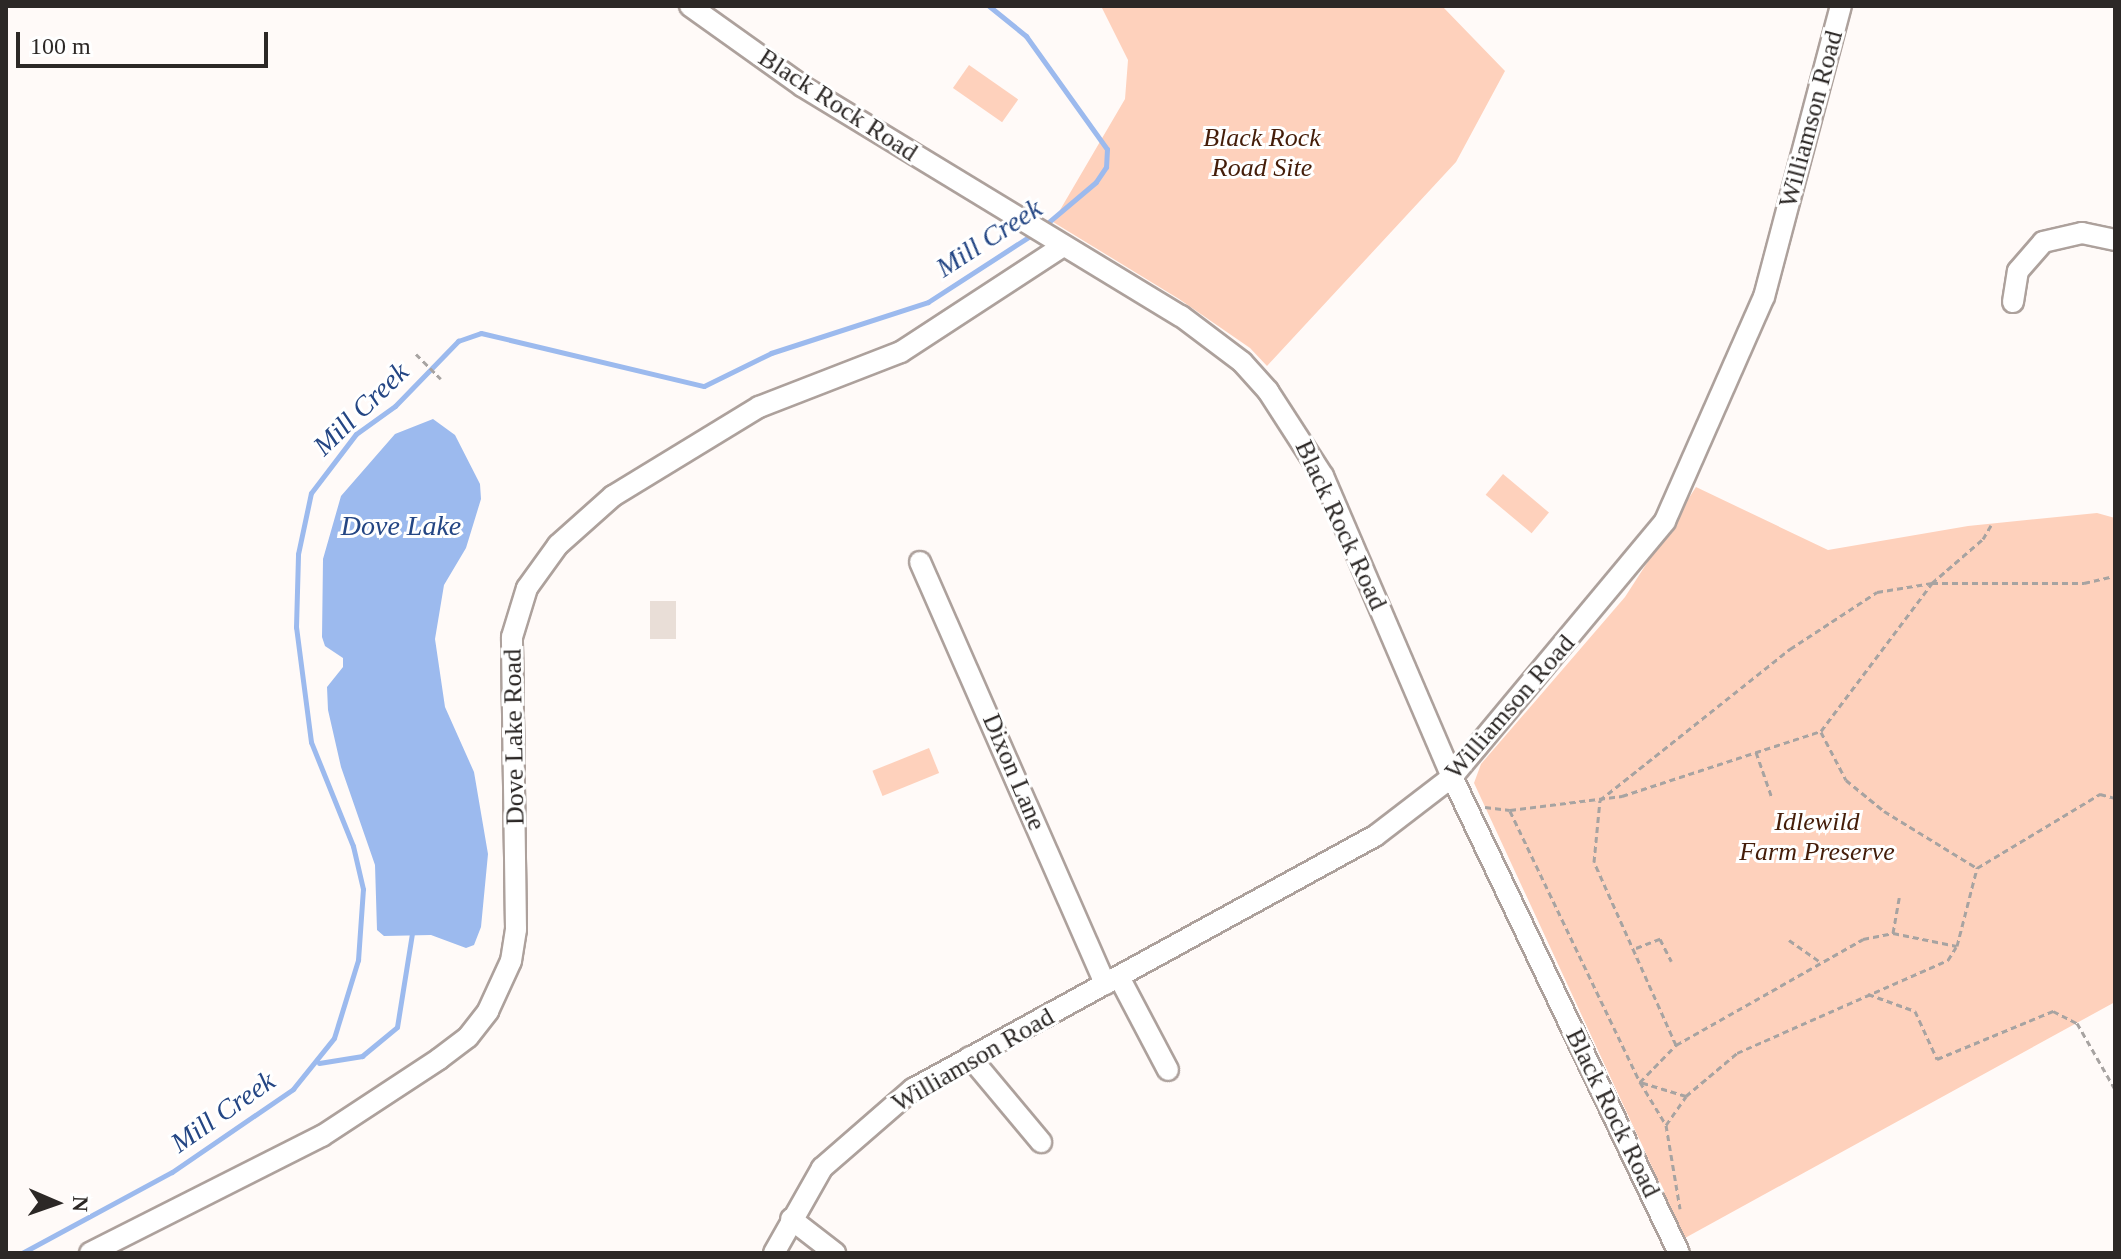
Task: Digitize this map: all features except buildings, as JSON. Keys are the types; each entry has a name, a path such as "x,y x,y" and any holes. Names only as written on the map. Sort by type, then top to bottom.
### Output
{"street":[{"name":"Black Rock Road","path":"690,6 802,86 1211,336 1242,362 1289,418 1347,530 1465,806 1679,1253"},
{"name":"Williamson Road","path":"774,1253 822,1168 860,1130 913,1089 1375,836 1452,777 1665,521 1764,297 1841,6"},
{"path":"2013,302 2018,271 2043,242 2082,233 2115,240"},
{"name":"Dove Lake Road","path":"90,1253 322,1136 439,1059 468,1037 488,1011 511,961 516,929 512,637 527,588 558,545 613,496 759,407 901,352 1055,242"},
{"name":"Dixon Lane","path":"920,562 1112,980 1168,1070"},
{"path":"970,1057 1041,1142"},
{"path":"791,1219 835,1253"}],"path":[{"path":"416,354 441,379"},
{"path":"1465,806 1510,810 1600,800 1821,731 1932,583 1983,539 1991,525"},
{"path":"1676,1045 1636,948 1594,862 1600,800 1836,616 1877,592 1932,583 2084,583 2115,576"},
{"path":"1821,731 1846,780 1884,811 1977,868"},
{"path":"1756,752 1772,798"},
{"path":"1666,1125 1686,1096 1737,1053 1948,960 1957,946 1977,868 2100,794 2115,798"},
{"path":"1510,810 1640,1082 1666,1125 1682,1219"},
{"path":"1893,933 1899,898"},
{"path":"1640,1082 1676,1045 1863,939 1893,933 1957,946"},
{"path":"1636,948 1660,939 1671,961"},
{"path":"1789,940 1821,962"},
{"path":"1868,994 1915,1011 1937,1059 2053,1011 2077,1023 2115,1089"},
{"path":"1640,1082 1686,1096"}],"green space":[{"name":"Black Rock Road Site","path":"1101,6 1442,6 1505,71 1456,162 1267,366 1250,348 1179,299 1053,222 1125,99 1128,60"},
{"path":"969,65 1018,99 1002,122 953,88"},
{"path":"1503,474 1549,513 1532,533 1486,495"},
{"name":"Idlewild Farm Preserve","path":"1696,487 1828,550 1968,526 2097,513 2115,518 2115,1002 1685,1238 1474,783 1481,764 1625,597"},
{"path":"929,748 939,773 883,796 872,771"}],"water":[{"name":"Dove Lake","path":"433,419 455,435 480,484 481,499 466,548 444,585 435,639 445,707 474,772 488,854 481,927 474,945 466,948 431,935 384,936 377,930 375,865 341,767 328,710 327,687 343,667 343,658 325,646 322,637 323,559 341,496 395,434"}],"waterway":[{"name":"Mill Creek","path":"989,6 1026,36 1107,149 1106,167 1096,182 1044,226"},
{"name":"Mill Creek","path":"22,1253 172,1172 293,1089 334,1038 358,960 363,889 353,846 311,742 296,627 298,554 311,493 356,434 395,406 458,341 481,333 704,386 771,353 928,302 1033,234"},
{"path":"319,1063 362,1056 397,1027 412,933"}]}
